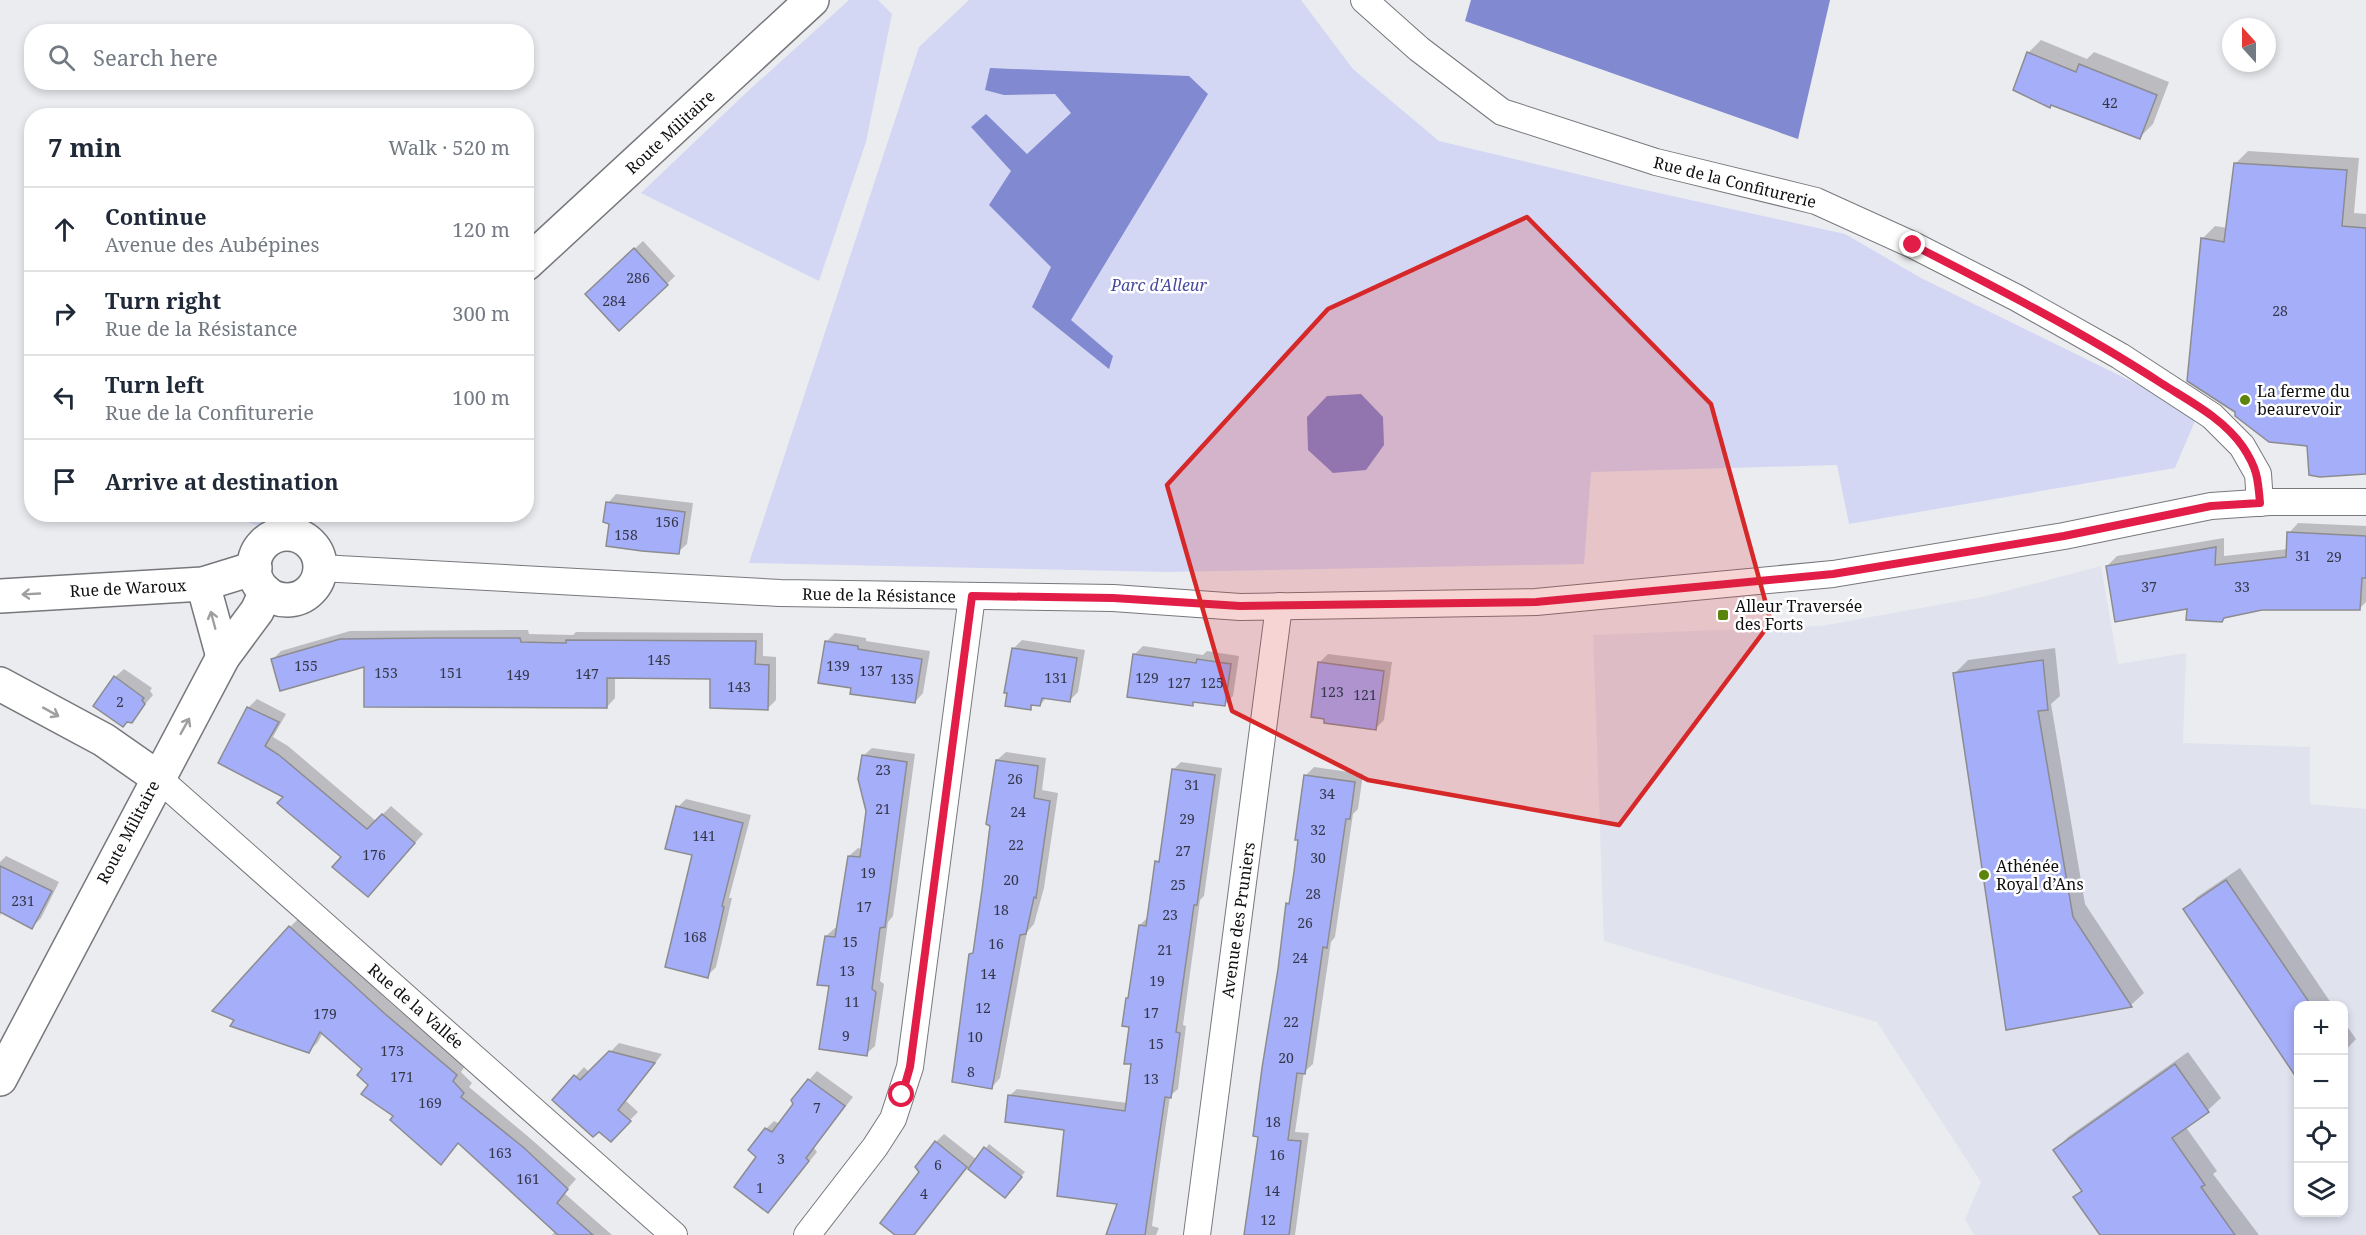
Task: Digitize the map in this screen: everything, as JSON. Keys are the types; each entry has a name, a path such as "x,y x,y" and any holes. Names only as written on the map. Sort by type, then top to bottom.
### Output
{"street":[{"name":"Route Militaire","path":"534,257 812,0"},
{"name":"Rue de la Confiturerie","path":"1364,0 1419,49 1502,112 1656,162 1816,201 1913,245 2017,298 2120,356 2212,416 2242,446 2258,474 2260,503"},
{"name":"Rue de la Résistance","path":"320,568 780,593 1113,598 1240,606 1536,602 1833,574 2064,536 2211,506 2366,502"},
{"path":"301,525 319,557 320,568 314,587 296,599 275,598 260,580 256,558 268,541 301,525"},
{"name":"Route Militaire","path":"0,1078 157,777 223,657 257,610 260,580"},
{"name":"Rue de Waroux","path":"0,596 260,580"},
{"path":"202,584 223,657"},
{"path":"807,1235 875,1147 893,1119 910,1067 972,596"},
{"name":"Avenue des Pruniers","path":"1197,1235 1279,606"},
{"path":"0,684 104,741 157,777"},
{"name":"Rue de la Vallée","path":"157,777 675,1235"}],"highlighted area":[{"path":"1527,217 1711,404 1771,622 1619,825 1368,780 1232,711 1167,485 1328,309"}],"shaded area":[{"name":"Athénée Royal d’Ans","path":"2101,566 2118,664 2186,653 2183,743 2310,747 2310,804 2366,809 2366,1235 1974,1235 1965,1219 1981,1182 1877,1022 1604,941 1593,635 1821,626 1987,596"}],"green space":[{"path":"849,0 878,0 892,14 866,142 819,281 641,193 748,91"},
{"name":"Parc d'Alleur","path":"969,0 1301,0 1353,69 1439,141 1627,186 1845,234 1921,278 2198,414 2175,468 1849,524 1837,465 1591,472 1584,564 1168,572 749,563 919,47"},
{"path":"248,522 272,522 267,529"}],"water":[{"path":"1471,0 1830,0 1798,139 1465,21"},
{"path":"990,68 1189,76 1208,94 1071,320 1113,356 1109,369 1032,307 1051,267 989,205 1011,171 971,127 986,114 1027,154 1071,113 1055,94 1004,95 985,90"},
{"path":"1361,394 1383,417 1384,445 1366,470 1333,473 1308,450 1307,417 1327,396"}],"building":[{"path":"2027,52 2076,72 2079,64 2157,95 2140,139 2051,105 2050,108 2013,90"},
{"path":"2234,163 2347,170 2342,226 2366,228 2366,474 2320,477 2309,475 2307,446 2269,442 2235,416 2235,412 2187,381 2201,238 2224,242"},
{"path":"634,248 668,285 619,331 585,294"},
{"path":"606,502 685,512 679,554 606,546 609,524 603,522"},
{"path":"2287,532 2366,536 2366,578 2362,578 2360,610 2262,610 2224,618 2222,622 2186,620 2187,609 2115,622 2106,566 2216,547 2215,565 2286,557"},
{"path":"520,638 521,642 566,643 566,640 756,641 755,664 769,665 768,710 710,708 710,679 607,678 607,708 364,707 364,667 280,691 271,659 340,639"},
{"path":"825,641 858,646 858,649 922,659 915,703 850,694 851,688 818,683"},
{"path":"1012,648 1077,658 1070,702 1042,698 1040,706 1031,705 1031,710 1005,706 1007,693 1004,693"},
{"path":"1133,654 1196,663 1197,659 1231,664 1225,706 1193,702 1193,706 1127,697"},
{"path":"2043,660 2048,710 2038,711 2073,917 2132,1007 2006,1030 1953,673"},
{"path":"1318,662 1384,671 1376,730 1324,723 1324,719 1311,717"},
{"path":"114,676 144,698 142,700 145,704 132,723 127,722 123,727 93,706"},
{"path":"247,707 279,722 265,746 279,755 367,829 382,814 415,843 368,897 332,867 341,857 277,803 283,797 218,763"},
{"path":"862,755 907,762 885,927 880,928 872,989 876,992 867,1056 819,1049 829,986 817,985 825,936 835,937 848,856 860,857 866,811 858,779"},
{"path":"996,760 1038,766 1034,798 1050,801 1036,898 1034,897 1026,934 1020,935 992,1089 952,1082 969,954 973,953 982,890 990,826 986,824"},
{"path":"1172,769 1215,775 1176,1032 1180,1033 1171,1098 1165,1097 1145,1235 1106,1235 1117,1204 1057,1196 1064,1130 1005,1122 1008,1095 1125,1111 1131,1064 1124,1064 1129,1027 1122,1026 1139,925 1146,926 1155,861 1159,862"},
{"path":"1304,775 1355,782 1350,819 1346,819 1327,948 1323,947 1305,1074 1297,1073 1288,1140 1301,1141 1289,1235 1244,1235 1258,1137 1253,1136 1286,903 1289,904 1294,872 1298,840 1295,840"},
{"path":"676,806 743,823 722,906 724,907 708,978 665,967 692,855 665,849"},
{"path":"0,866 52,891 32,929 0,912"},
{"path":"2226,880 2308,1001 2294,1001 2294,1074 2183,909"},
{"path":"289,926 384,1013 457,1075 453,1081 464,1093 461,1097 523,1147 568,1189 557,1203 593,1235 558,1235 458,1143 441,1165 390,1120 393,1116 361,1094 368,1085 357,1075 362,1069 320,1032 309,1053 230,1026 234,1020 212,1011"},
{"path":"609,1051 655,1063 618,1110 631,1121 611,1142 599,1132 593,1137 552,1100 574,1075 580,1080"},
{"path":"2175,1064 2209,1112 2172,1138 2205,1185 2201,1187 2235,1235 2100,1235 2073,1197 2082,1191 2053,1150"},
{"path":"808,1079 845,1106 806,1158 809,1161 768,1213 734,1187 756,1157 748,1150 765,1128 772,1132 793,1104 791,1100"},
{"path":"935,1141 967,1167 914,1235 895,1235 880,1223 919,1172 915,1167"},
{"path":"984,1147 1022,1177 1005,1198 968,1169"}],"place":[{"name":"La ferme du beaurevoir","path":"2245,400"},
{"name":"Alleur Traversée des Forts","path":"1723,615"},
{"name":"Athénée Royal d’Ans","path":"1984,875"}],"route":[{"path":"902,1095 910,1067 972,596 1113,598 1240,606 1536,602 1833,574 2064,536 2211,506 2260,503 2258,474 2242,446 2212,416 2120,356 2017,298 1913,245"}]}
